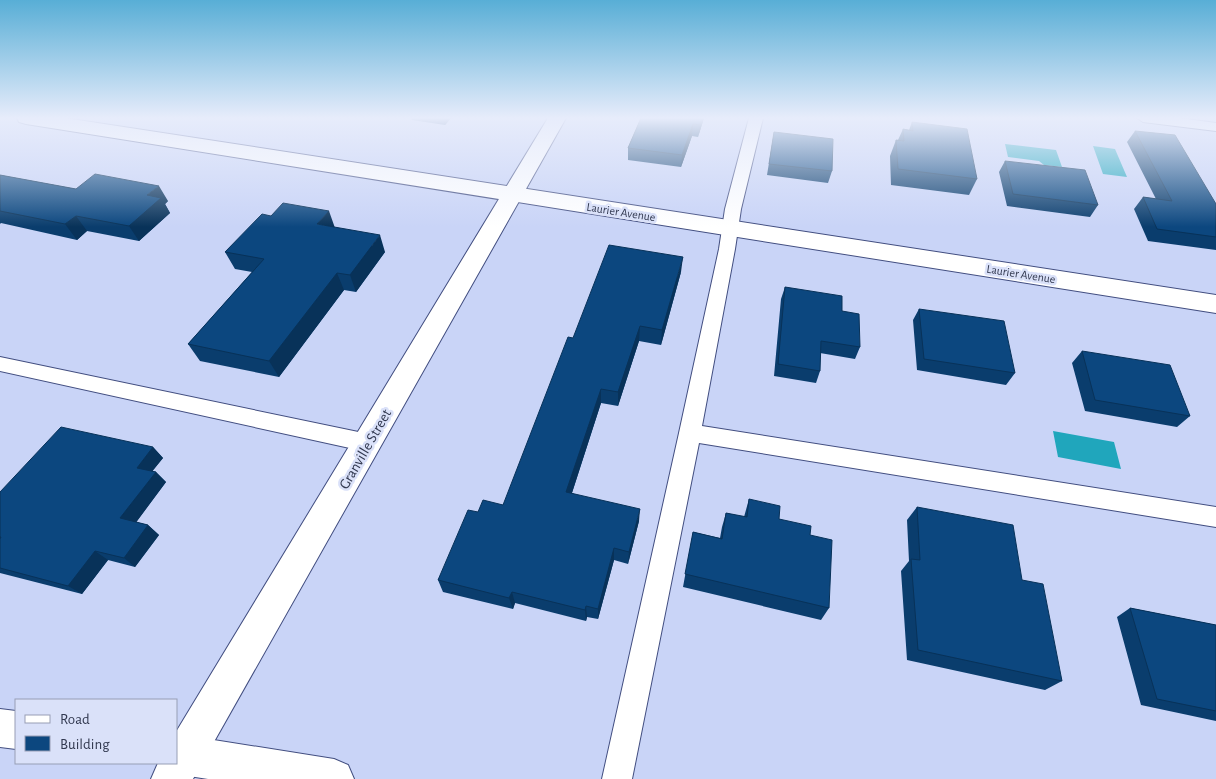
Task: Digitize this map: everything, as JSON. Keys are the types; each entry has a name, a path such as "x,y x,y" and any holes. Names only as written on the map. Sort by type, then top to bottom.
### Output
{"main road":[{"name":"Laurier Avenue","path":"256,154 1216,304"},
{"name":"Granville Street","path":"178,763 537,154"},
{"path":"0,728 15,730"},
{"path":"178,763 334,779"}],"lane":[{"path":"617,779 690,433 733,210 747,154"},
{"path":"0,364 368,443"},
{"path":"690,433 1216,517"}],"water":[{"path":"1007,154 1058,154 1062,167 1044,165 1039,161 1008,157"},
{"path":"1096,154 1117,154 1127,177 1103,174"},
{"path":"1053,431 1114,442 1121,469 1058,457"}],"building":[{"path":"771,154 833,154 832,171 769,164"},
{"path":"897,154 972,154 977,179 898,169"},
{"path":"1147,154 1186,154 1216,204 1216,237 1157,229 1143,197 1172,201"},
{"path":"1005,161 1085,170 1098,205 1013,194"},
{"path":"95,174 159,186 147,195 161,198 129,226 76,216 65,224 0,211 0,175 76,189"},
{"path":"283,203 329,211 317,224 380,235 350,275 337,273 269,361 188,344 264,259 225,252 262,214 271,216"},
{"path":"609,245 683,257 662,330 640,326 618,392 601,389 566,492 640,509 629,552 614,548 598,609 586,606 585,610 512,592 509,598 438,580 468,510 478,512 483,500 503,505 568,337 573,338"},
{"path":"785,287 842,296 842,311 859,314 860,347 821,341 820,371 778,364"},
{"path":"919,309 1004,321 1015,373 924,359"},
{"path":"1082,351 1170,365 1190,416 1095,400"},
{"path":"61,427 153,447 137,468 156,472 120,518 148,525 124,558 95,551 68,586 0,568 0,492"},
{"path":"749,499 780,506 779,519 811,526 810,535 832,540 829,608 685,574 693,532 722,539 726,513 747,517"},
{"path":"917,507 1013,525 1022,580 1043,584 1062,681 918,650 911,559 920,560"},
{"path":"1130,608 1216,625 1216,711 1157,699"}]}
